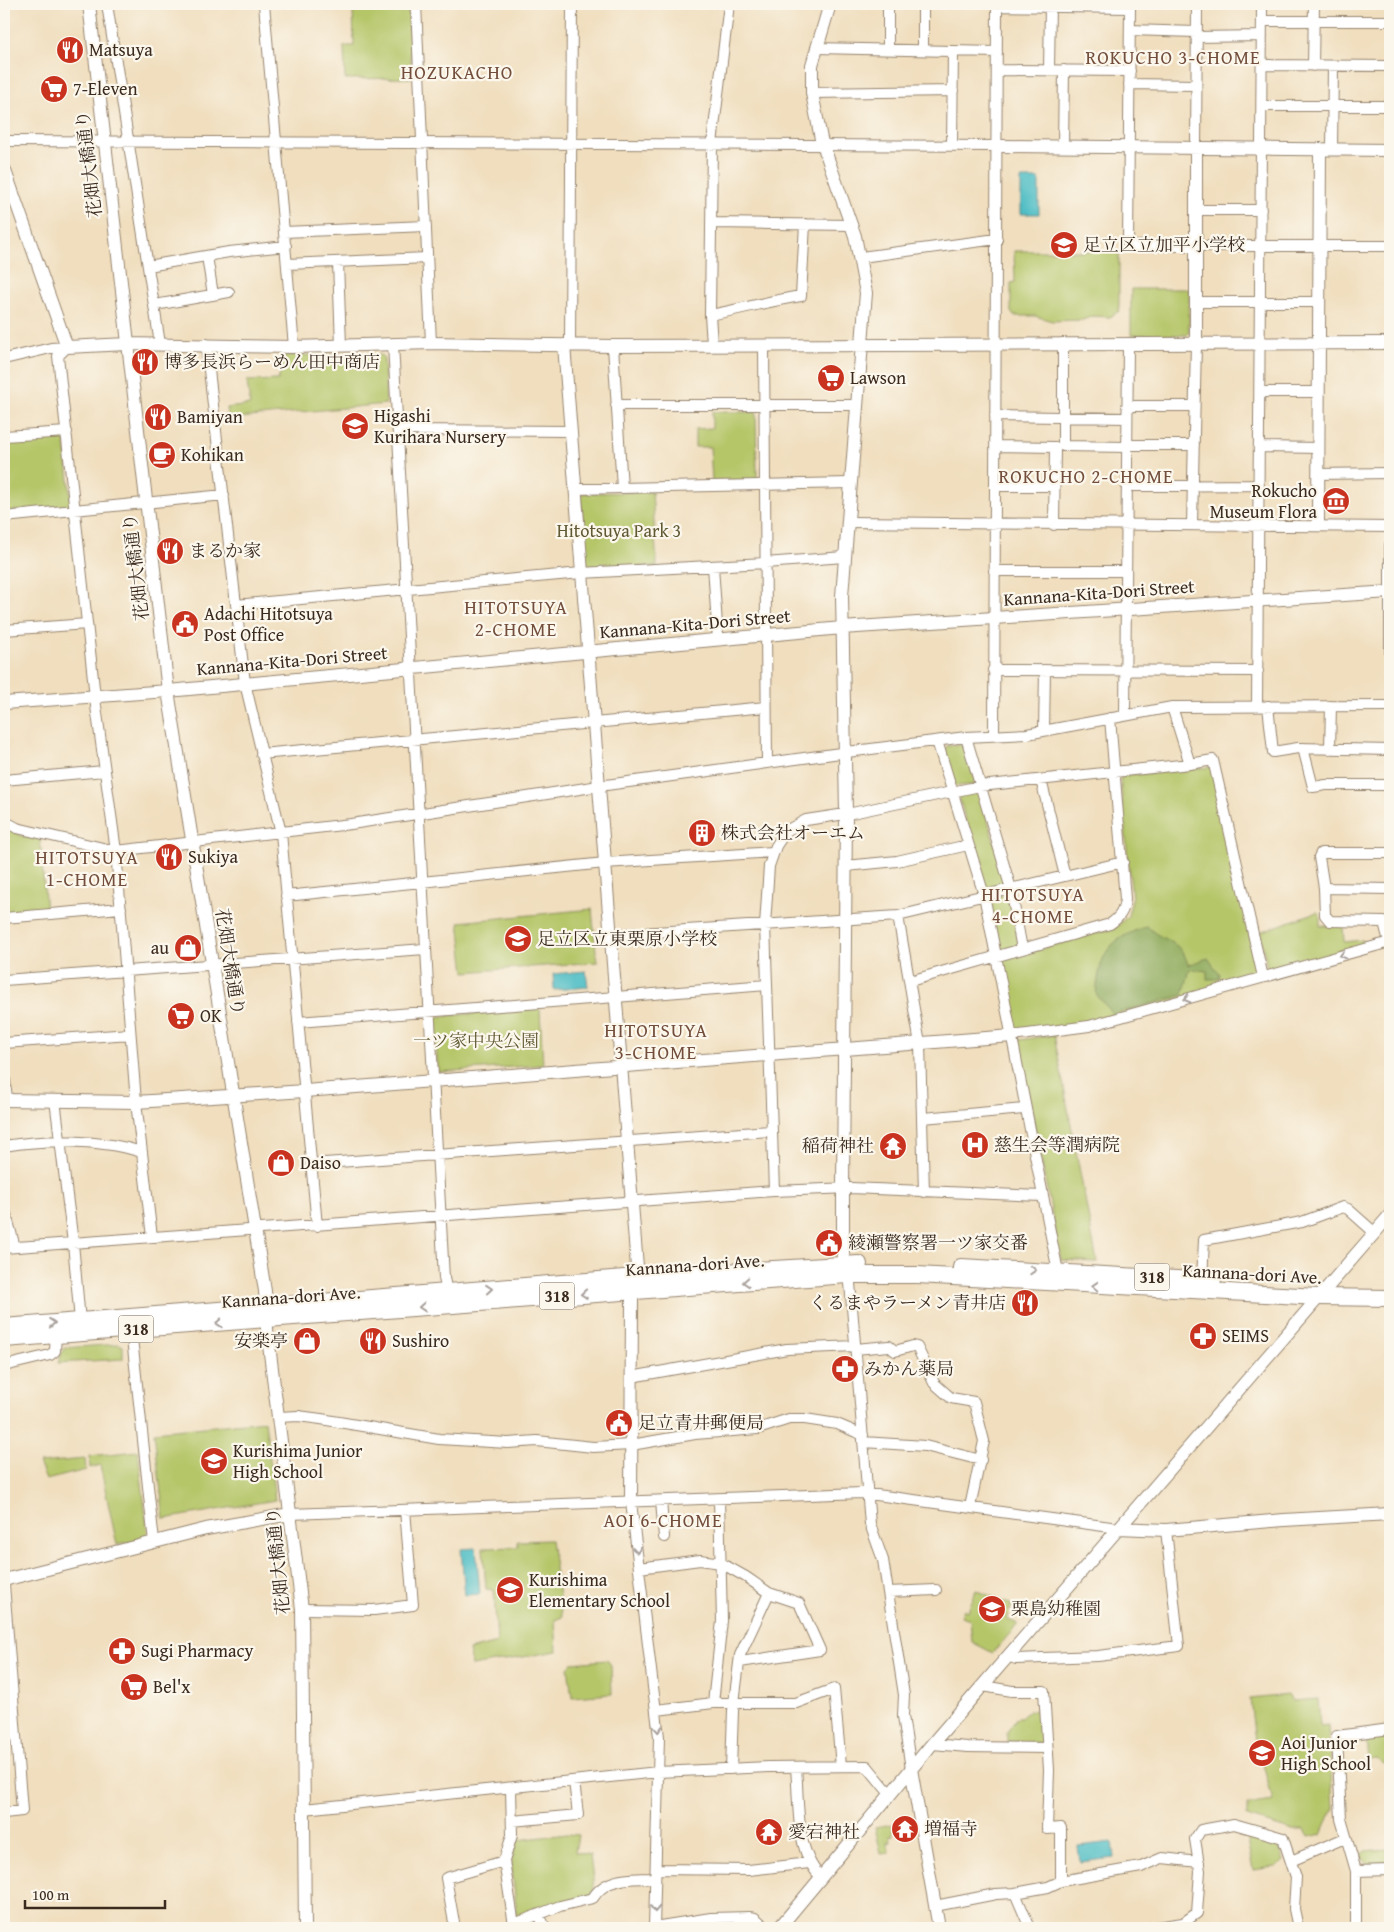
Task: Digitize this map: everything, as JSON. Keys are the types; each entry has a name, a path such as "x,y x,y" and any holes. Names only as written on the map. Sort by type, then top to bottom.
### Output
{"main road":[{"name":"Kannana-dori Ave.","path":"4,1327 80,1321 267,1313 635,1283 915,1264 1202,1280 1390,1298"},
{"name":"Kannana-dori Ave.","path":"846,1269 917,1275 1324,1292 1390,1287"},
{"name":"Kannana-dori Ave.","path":"4,1339 130,1329 447,1292 635,1283"}],"street":[{"name":"花畑大橋通り","path":"88,4 168,691 256,1229 302,1609 305,1928"},
{"path":"107,4 160,344"},
{"path":"264,4 294,347"},
{"path":"416,4 431,344"},
{"path":"572,4 567,345 569,431 632,1203 635,1283 631,1377 631,1502 657,1710 658,1772 654,1928 711,1918 749,1917 755,1918 767,1928"},
{"path":"712,344 710,315 712,144 729,4"},
{"path":"830,4 812,65 812,93 817,124 852,225 861,257 866,293 844,557 842,628 846,813 843,1188 846,1269 850,1283 870,1524 884,1560 904,1695 903,1716 939,1928"},
{"path":"888,4 888,50"},
{"path":"923,4 923,50"},
{"path":"1192,525 1196,343 1197,4"},
{"path":"1262,4 1258,671 1263,706 1273,752 1303,748 1390,750"},
{"path":"1313,66 1314,4"},
{"path":"994,736 998,146 997,5 1130,6 1128,246 1390,246"},
{"path":"1049,70 1050,5"},
{"path":"1262,21 1390,21"},
{"path":"1130,30 1262,36"},
{"path":"816,48 997,52"},
{"path":"952,146 953,51"},
{"path":"1262,65 1390,66"},
{"path":"1318,524 1318,246 1326,149 1332,106 1333,66"},
{"path":"997,70 1130,71"},
{"path":"1063,147 1064,70"},
{"path":"1130,84 1196,85"},
{"path":"812,93 953,91"},
{"path":"1262,106 1390,106"},
{"path":"4,141 712,144 1390,150"},
{"path":"4,168 67,347"},
{"path":"1196,210 1261,210"},
{"path":"712,223 852,225"},
{"path":"710,315 753,307 759,303 801,296 805,224"},
{"path":"284,232 426,226"},
{"path":"861,257 997,239"},
{"path":"148,266 286,246"},
{"path":"207,256 213,295"},
{"path":"288,264 427,258"},
{"path":"338,262 341,346"},
{"path":"154,305 229,292"},
{"path":"1196,302 1319,302"},
{"path":"1054,525 1054,486 1063,417 1063,343"},
{"path":"1125,715 1128,343"},
{"path":"4,359 51,348 128,344 294,347 393,344 613,346 712,344 1390,343"},
{"path":"206,344 244,683 280,833 317,1226"},
{"path":"393,344 436,1155 447,1292"},
{"path":"764,345 767,763"},
{"path":"613,346 622,488"},
{"path":"67,347 58,356 95,696 116,851 136,1102 152,1238"},
{"path":"1260,392 1319,392"},
{"path":"616,405 858,405"},
{"path":"1127,406 1194,406"},
{"path":"995,416 1127,418"},
{"path":"398,430 569,431"},
{"path":"4,436 67,432"},
{"path":"995,446 1194,445"},
{"path":"1259,447 1318,448"},
{"path":"1318,474 1390,473"},
{"path":"575,489 764,484 850,484"},
{"path":"1126,486 1259,485"},
{"path":"995,486 1054,486"},
{"path":"4,517 224,495"},
{"path":"847,522 1126,526 1318,524 1390,527"},
{"path":"1390,545 1390,662"},
{"path":"236,605 581,573 765,564 844,557"},
{"path":"713,566 718,640"},
{"path":"994,571 1126,571"},
{"name":"Kannana-Kita-Dori Street","path":"4,702 168,691 842,628 1390,592"},
{"path":"4,630 87,624"},
{"path":"994,670 1258,671"},
{"path":"1044,731 1045,670"},
{"path":"261,754 766,706"},
{"path":"1172,706 1190,764"},
{"path":"4,821 17,828 116,851 280,833 599,786 937,740 1044,731 1172,706 1390,706"},
{"path":"1330,749 1331,706"},
{"path":"910,981 1110,924 1117,919 1124,908 1125,899 1110,718"},
{"path":"966,738 1011,889 1022,950"},
{"path":"937,740 984,895 1012,1036 1024,1109 1058,1272"},
{"path":"1303,748 1313,787 1326,785 1390,786"},
{"path":"774,1191 770,1131 765,925 773,852 786,831 796,824 806,820 980,786 1114,773 1213,760 1263,977"},
{"path":"4,780 104,771"},
{"path":"1041,780 1065,876"},
{"path":"846,866 897,861 968,845"},
{"path":"286,896 605,863 773,852"},
{"path":"4,1069 5,1100 136,1102 920,1044 1012,1036 1089,1026 1390,942 1384,922 1330,921 1325,915 1324,888 1319,857 1321,853 1390,853"},
{"path":"610,935 898,916 1123,862"},
{"path":"1324,888 1390,889"},
{"path":"4,918 121,908"},
{"path":"898,916 920,1044 924,1192"},
{"path":"4,980 425,949"},
{"path":"298,1022 767,985"},
{"path":"4,1043 130,1034"},
{"path":"54,1100 73,1243 80,1321"},
{"path":"923,1118 1024,1109"},
{"path":"311,1164 770,1131"},
{"path":"4,1146 76,1142 125,1147 142,1152"},
{"path":"4,1248 774,1191 843,1188 1042,1196"},
{"path":"4,1207 15,1247"},
{"path":"1202,1280 1204,1240 1302,1222 1343,1207 1348,1208 1375,1233"},
{"path":"778,1928 932,1744 1390,1214"},
{"path":"130,1329 154,1542"},
{"path":"4,1366 50,1356 55,1351 56,1335"},
{"path":"631,1377 787,1349 889,1346 895,1351 913,1346 916,1347 934,1383 951,1398 974,1402 984,1441 970,1507"},
{"path":"279,1417 298,1416 321,1419 439,1439 508,1443 537,1441 593,1447 631,1444 695,1434 758,1429 789,1419 805,1419 836,1424 863,1439 925,1446 981,1460"},
{"path":"4,1580 234,1523 290,1514 868,1494 1118,1528 1166,1530 1284,1520 1390,1514"},
{"path":"713,1703 722,1620 719,1499"},
{"path":"661,1501 664,1537"},
{"path":"302,1609 374,1610 412,1605 405,1510"},
{"path":"1008,1656 1016,1658 1098,1656 1179,1646 1166,1530"},
{"path":"639,1568 700,1560 721,1563 746,1577 769,1594 799,1603 820,1650 740,1662"},
{"path":"4,1584 22,1811 4,1813"},
{"path":"888,1592 936,1590"},
{"path":"731,1769 734,1703 740,1662 769,1594"},
{"path":"982,1686 1012,1691 1044,1691 1049,1770 1047,1829 1062,1828 1061,1881"},
{"path":"657,1710 713,1703 796,1703 834,1688 841,1766"},
{"path":"1356,1928 1356,1872 1341,1819 1337,1736 1390,1729"},
{"path":"932,1744 968,1747 1047,1748"},
{"path":"304,1809 658,1772 796,1767 867,1766 890,1794"},
{"path":"796,1767 801,1827 809,1863 821,1877"},
{"path":"512,1821 578,1815 574,1782"},
{"path":"511,1788 512,1835 504,1861 509,1927 540,1916 560,1906 593,1898 597,1891 607,1885 628,1878 656,1874 749,1870 809,1863"},
{"path":"1149,1928 1183,1923 1198,1912 1198,1862 1194,1839 1201,1830 1234,1824 1283,1838 1296,1877 1294,1909 1298,1928"},
{"path":"1291,1861 1345,1838"},
{"path":"935,1906 996,1894 1015,1893 1048,1887 1061,1881 1141,1867 1162,1858 1198,1862"},
{"path":"454,1928 446,1878 504,1861"},
{"path":"1356,1872 1390,1870"},
{"path":"1015,1893 1030,1928"},
{"path":"540,1916 545,1928"}],"green space":[{"path":"408,9 412,78 345,79 344,46 354,46 353,10"},
{"path":"1014,251 1119,251 1119,311 1110,317 1092,316 1083,320 1052,321 1035,316 1014,316 1011,312 1011,283 1015,282"},
{"path":"1131,289 1189,289 1189,333 1187,335 1131,335"},
{"path":"285,355 381,355 384,358 386,404 228,419 227,408 250,405 247,381 278,380"},
{"path":"712,412 756,412 757,480 712,481 710,447 695,447 695,429 712,428"},
{"path":"61,438 65,440 71,502 67,506 4,512 4,441"},
{"name":"Hitotsuya Park 3","path":"652,492 657,566 589,569 586,566 581,496 583,493"},
{"path":"947,746 964,746 975,780 973,785 955,786 945,750"},
{"path":"1212,767 1259,976 1090,1024 1015,1031 1001,965 1004,959 1115,928 1128,916 1132,899 1120,778 1125,775"},
{"path":"974,790 980,793 1006,883 1003,888 989,891 985,888 959,797 961,793"},
{"path":"4,827 22,836 40,839 46,911 4,914"},
{"path":"1005,894 1009,897 1019,945 1003,953 998,949 989,902 992,897"},
{"path":"592,909 597,962 465,972 459,922"},
{"path":"1317,912 1320,914 1320,926 1343,926 1344,942 1363,940 1366,946 1268,972 1260,932"},
{"path":"1147,926 1181,950 1188,965 1208,958 1220,975 1218,979 1207,979 1207,971 1190,969 1183,995 1113,1014 1096,994 1100,968 1108,950 1114,943 1122,937"},
{"name":"一ツ家中央公園","path":"538,1008 540,1010 543,1065 438,1072 434,1017"},
{"path":"1054,1035 1097,1262 1061,1260 1018,1043 1019,1040"},
{"path":"119,1344 123,1346 123,1359 58,1363 64,1348"},
{"path":"265,1421 275,1500 164,1519 154,1432"},
{"path":"138,1451 148,1533 146,1538 117,1545 100,1465 90,1468 89,1456"},
{"path":"85,1459 86,1470 46,1480 39,1463"},
{"path":"551,1540 562,1617 555,1620 557,1651 472,1666 469,1650 497,1643 494,1590 486,1589 483,1548 518,1547 518,1541"},
{"path":"976,1590 1012,1605 1006,1619 1018,1624 993,1653 972,1642 970,1619 961,1616 964,1609 968,1611"},
{"path":"607,1660 611,1665 612,1694 572,1697 568,1667 572,1663"},
{"path":"1288,1695 1292,1701 1318,1699 1320,1726 1328,1725 1333,1808 1322,1834 1309,1837 1305,1830 1290,1830 1247,1817 1247,1805 1273,1801 1260,1754 1260,1742 1255,1742 1250,1699"},
{"path":"1043,1710 1044,1739 1040,1743 1007,1742 1007,1732 1017,1718 1021,1718 1028,1711"},
{"path":"1390,1735 1390,1768 1377,1759 1368,1760 1366,1738"},
{"path":"892,1824 893,1836 890,1836 891,1842 888,1842 889,1853 881,1854 875,1827"},
{"path":"567,1834 578,1835 575,1852 590,1855 594,1889 591,1896 523,1917 517,1914 511,1861 518,1840"},
{"path":"1246,1835 1271,1841 1279,1848 1284,1861 1276,1867 1253,1870"},
{"path":"1390,1849 1390,1863 1368,1864 1360,1854 1364,1851"}],"water":[{"path":"1021,179 1039,179 1039,214 1021,214"},
{"path":"586,971 588,987 554,990 553,974"},
{"path":"476,1548 480,1594 465,1595 461,1549"},
{"path":"1112,1842 1114,1858 1080,1862 1078,1846"}],"place":[{"name":"Matsuya","path":"70,50"},
{"name":"7-Eleven","path":"54,89"},
{"name":"足立区立加平小学校","path":"1064,245"},
{"name":"博多長浜らーめん田中商店","path":"145,362"},
{"name":"Lawson","path":"831,378"},
{"name":"Bamiyan","path":"158,417"},
{"name":"Higashi Kurihara Nursery","path":"355,426"},
{"name":"Kohikan","path":"162,455"},
{"name":"Rokucho Museum Flora","path":"1336,501"},
{"name":"まるか家","path":"170,551"},
{"name":"Adachi Hitotsuya Post Office","path":"185,624"},
{"name":"株式会社オーエム","path":"702,833"},
{"name":"Sukiya","path":"169,857"},
{"name":"足立区立東栗原小学校","path":"518,939"},
{"name":"au","path":"188,948"},
{"name":"OK","path":"181,1016"},
{"name":"慈生会等潤病院","path":"975,1145"},
{"name":"稲荷神社","path":"893,1146"},
{"name":"Daiso","path":"281,1163"},
{"name":"綾瀬警察署一ツ家交番","path":"829,1243"},
{"name":"くるまやラーメン青井店","path":"1025,1303"},
{"name":"SEIMS","path":"1203,1336"},
{"name":"安楽亭","path":"307,1341"},
{"name":"Sushiro","path":"373,1341"},
{"name":"みかん薬局","path":"845,1369"},
{"name":"足立青井郵便局","path":"619,1423"},
{"name":"Kurishima Junior High School","path":"214,1461"},
{"name":"Kurishima Elementary School","path":"510,1590"},
{"name":"栗島幼稚園","path":"992,1609"},
{"name":"Sugi Pharmacy","path":"122,1651"},
{"name":"Bel'x","path":"134,1687"},
{"name":"Aoi Junior High School","path":"1262,1753"},
{"name":"増福寺","path":"905,1829"},
{"name":"愛宕神社","path":"769,1832"}],"district":[{"name":"ROKUCHO 3-CHOME","path":"1173,57"},
{"name":"HOZUKACHO","path":"457,72"},
{"name":"ROKUCHO 2-CHOME","path":"1086,476"},
{"name":"HITOTSUYA 2-CHOME","path":"516,618"},
{"name":"HITOTSUYA 1-CHOME","path":"87,868"},
{"name":"HITOTSUYA 4-CHOME","path":"1033,905"},
{"name":"HITOTSUYA 3-CHOME","path":"656,1041"},
{"name":"AOI 6-CHOME","path":"663,1520"}]}
